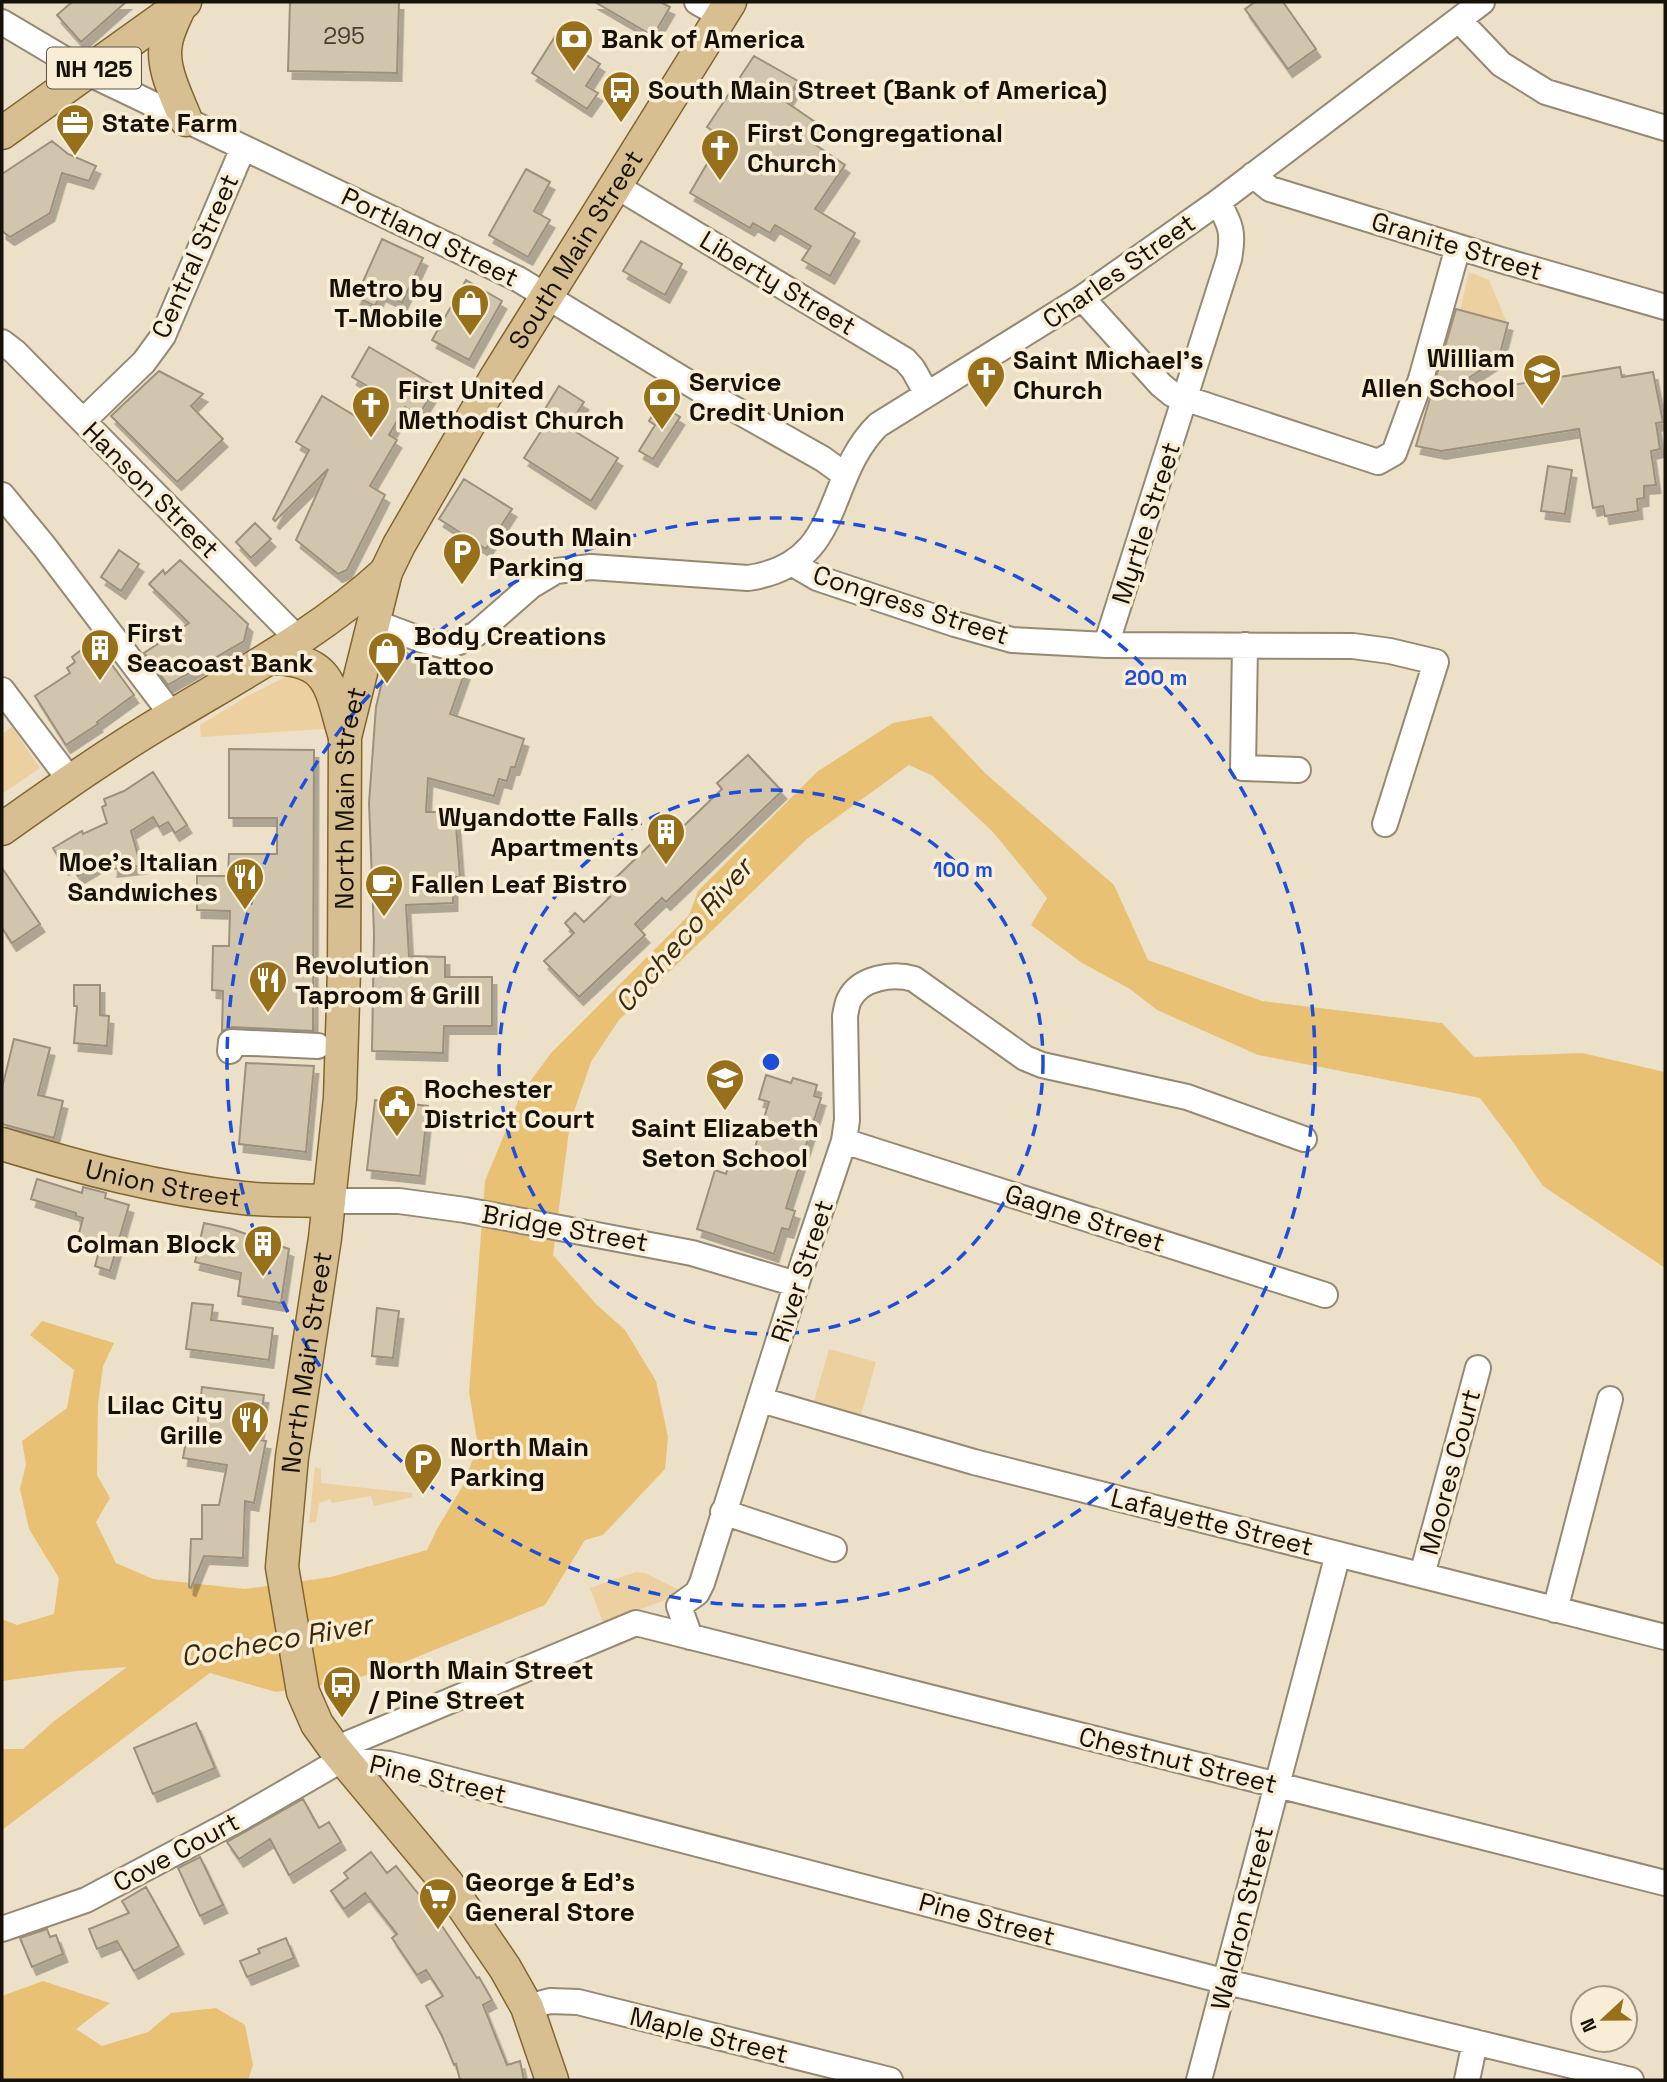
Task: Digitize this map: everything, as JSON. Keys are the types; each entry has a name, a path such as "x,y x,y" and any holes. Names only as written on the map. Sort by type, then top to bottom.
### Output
{"main road":[{"name":"NH 125","path":"2,133 183,4"},
{"path":"183,4 169,33 165,54 186,120"},
{"name":"South Main Street","path":"386,572 426,494 616,186 716,6"},
{"path":"2,829 70,780 172,715 299,640 354,601 386,572"},
{"name":"North Main Street","path":"386,572 345,737 343,1043 329,1201 292,1457 282,1567 303,1692 317,1724 447,1883 505,1968 527,2007 552,2080"},
{"path":"270,658 302,662 311,666 328,682 334,694 345,737"},
{"name":"Union Street","path":"2,1144 106,1174 157,1185 244,1198 329,1201"}],"street":[{"name":"Charles Street","path":"793,564 815,542 831,516 845,474 865,438 878,425 1025,336 1082,298 1218,202 1482,2"},
{"path":"1459,20 1501,64 1546,92 1665,128"},
{"name":"Portland Street","path":"2,22 88,73 351,197 547,295 699,389 845,474"},
{"name":"Central Street","path":"83,421 144,362 163,336 243,148"},
{"name":"Granite Street","path":"1253,175 1270,189 1665,307"},
{"name":"Liberty Street","path":"616,186 905,360 927,394"},
{"name":"Myrtle Street","path":"1106,645 1229,259 1233,239 1231,225 1218,202"},
{"path":"1082,298 1172,394 1378,462 1394,453 1421,379 1458,247"},
{"name":"Hanson Street","path":"2,342 15,352 299,640"},
{"path":"2,495 172,715"},
{"name":"Congress Street","path":"374,622 445,646 476,634 531,586 556,571 591,567 748,578 793,564 817,578 989,635 1012,640 1106,645 1353,646 1390,651 1436,662 1385,824"},
{"path":"1245,645 1243,768 1298,770"},
{"path":"2,690 70,780"},
{"name":"River Street","path":"339,1754 679,1606 697,1593 844,1142 848,1120 844,1036 849,1000 858,988 870,981 901,975 914,979 1024,1058 1050,1067 1187,1097 1304,1139"},
{"path":"230,1051 231,1042 318,1046"},
{"name":"Gagne Street","path":"844,1142 1325,1295"},
{"name":"Bridge Street","path":"329,1201 409,1202 578,1230 692,1253 796,1284"},
{"name":"Moores Court","path":"1422,1575 1478,1368"},
{"path":"1555,1610 1610,1399"},
{"name":"Lafayette Street","path":"761,1400 974,1462 1665,1637"},
{"path":"723,1512 834,1549"},
{"name":"Waldron Street","path":"1199,2080 1338,1554"},
{"path":"679,1606 690,1637"},
{"path":"636,1623 690,1637"},
{"name":"Chestnut Street","path":"690,1637 1665,1882"},
{"name":"Cove Court","path":"2,1929 86,1900 239,1819 339,1754"},
{"name":"Pine Street","path":"339,1754 410,1769 1227,1982 1631,2080"},
{"name":"Maple Street","path":"527,2007 550,2001 579,2002 890,2080"},
{"path":"1468,2080 1475,2042"}],"shaded area":[{"path":"1469,272 1489,280 1507,323 1460,310"},
{"path":"287,676 305,681 311,687 323,711 325,729 201,737 200,725"},
{"path":"12,727 40,768 2,794 2,734"},
{"path":"829,1349 876,1362 861,1415 814,1401"},
{"path":"315,1467 321,1469 321,1483 412,1493 413,1497 374,1506 371,1496 332,1503 330,1499 319,1503 316,1522 309,1523"},
{"path":"636,1572 645,1573 679,1590 668,1599 603,1623 590,1588"}],"water":[{"name":"Cocheco River","path":"931,716 986,774 1114,885 1148,960 1262,1001 1442,1023 1474,1057 1582,1053 1665,1072 1665,1268 1543,1186 1480,1098 1258,1055 1157,1010 1130,989 1082,963 1031,925 1047,898 993,832 933,776 909,765 807,839 619,1020 591,1062 570,1123 553,1255 596,1304 625,1330 656,1381 668,1437 665,1469 603,1535 585,1540 545,1605 397,1665 348,1681 276,1692 210,1673 2,1830 2,1749 23,1749 54,1721 127,1667 2,1681 2,1619 17,1625 54,1614 59,1578 29,1529 20,1489 26,1464 22,1441 67,1408 74,1370 30,1335 42,1321 114,1343 103,1366 98,1404 97,1475 110,1498 96,1522 116,1563 153,1579 245,1589 331,1577 427,1550 462,1487 478,1446 469,1392 485,1181 521,1094 551,1053 689,915 698,891 818,771 893,723"},
{"path":"43,1981 110,2003 76,2029 102,2046 148,2032 171,2013 216,2008 245,2025 253,2065 248,2080 2,2080 2,1996"}],"building":[{"path":"72,2 126,2 81,42 57,15"},
{"path":"290,2 399,2 397,73 288,71"},
{"path":"595,2 660,2 670,7 653,36"},
{"path":"1255,2 1283,2 1316,49 1288,69 1245,9"},
{"path":"556,35 600,64 586,86 598,93 587,109 532,73"},
{"path":"754,56 798,81 786,102 821,126 810,141 845,165 815,209 855,233 830,276 802,260 811,246 775,225 770,233 753,223 750,228 690,193 722,138 707,127"},
{"path":"52,141 68,154 96,166 89,181 62,173 50,213 10,237 2,231 2,174"},
{"path":"526,169 550,182 534,211 550,220 528,257 489,235"},
{"path":"382,239 423,258 402,303 381,293 375,306 356,297"},
{"path":"641,241 682,264 665,295 623,271"},
{"path":"466,280 502,301 469,360 432,340"},
{"path":"1456,309 1508,323 1499,358 1440,397 1620,367 1622,377 1653,372 1663,422 1656,423 1660,449 1651,451 1656,485 1644,486 1644,498 1637,499 1638,511 1605,516 1603,506 1593,508 1579,429 1441,451 1416,446"},
{"path":"369,347 436,386 419,415 405,407 389,435 397,440 370,486 385,495 347,570 338,574 296,540 328,469 275,521 273,519 309,450 296,442 322,396 370,425 386,397 352,377"},
{"path":"159,371 203,394 191,406 223,439 177,482 111,416"},
{"path":"559,386 584,402 568,427 618,458 591,501 524,458 552,414 545,409"},
{"name":"Service Credit Union","path":"660,404 680,417 653,459 639,451 655,425 649,421"},
{"path":"1548,466 1572,470 1565,514 1541,511"},
{"path":"464,479 512,509 486,549 439,519"},
{"path":"255,523 271,539 251,558 236,542"},
{"path":"119,550 139,564 121,591 101,577"},
{"path":"180,560 248,624 244,641 168,685 144,653 189,623 149,584 163,570 165,574"},
{"path":"94,640 134,695 66,745 35,696 70,673 67,668 75,662 72,657"},
{"path":"390,648 465,672 450,714 524,739 515,767 511,767 507,781 499,779 494,796 428,778 426,812 455,812 460,877 453,877 453,903 406,905 409,956 445,957 445,977 492,977 492,1026 444,1026 443,1053 372,1051 374,933 369,803 376,707"},
{"path":"229,749 314,750 313,1031 232,1027 222,1031 223,991 212,990 213,946 229,946 230,911 197,910 197,876 228,876 229,854 277,854 277,818 229,818"},
{"name":"Wyandotte Falls Apartments","path":"748,755 782,791 666,902 662,898 635,924 645,935 579,997 544,961 574,933 565,923 575,913 584,922 610,897 603,890 657,838 664,845 722,789 717,783"},
{"path":"153,772 187,825 175,833 168,822 159,827 153,817 131,831 141,866 113,869 114,855 78,876 71,863 64,867 53,848 82,831 83,834 107,823 102,807 106,805 104,799 124,791"},
{"path":"2,868 40,924 12,943 2,928"},
{"path":"74,985 100,985 100,1015 109,1016 107,1046 74,1043 77,1006 74,1006"},
{"path":"14,1039 50,1048 38,1095 63,1101 54,1138 2,1124 2,1088"},
{"path":"246,1063 314,1066 306,1152 239,1144"},
{"path":"766,1075 791,1083 793,1078 817,1085 814,1096 821,1098 786,1208 795,1211 789,1230 782,1228 774,1254 697,1229 715,1170 726,1174 730,1161 749,1167 769,1102 759,1099"},
{"name":"Rochester District Court","path":"375,1100 428,1106 420,1176 367,1170"},
{"path":"37,1179 82,1193 83,1187 106,1193 105,1198 129,1205 110,1271 95,1266 101,1244 78,1237 83,1218 76,1216 76,1213 31,1199"},
{"path":"204,1223 232,1229 289,1249 281,1303 238,1296 241,1273 195,1262"},
{"path":"192,1303 213,1305 211,1320 273,1328 269,1360 186,1349"},
{"path":"377,1308 399,1311 393,1358 372,1356"},
{"path":"202,1387 264,1395 258,1440 266,1441 254,1503 245,1501 243,1558 204,1556 191,1588 191,1539 202,1539 202,1505 219,1505 227,1465 183,1458 187,1435 196,1436"},
{"path":"196,1723 215,1768 153,1794 134,1748"},
{"path":"303,1799 319,1828 329,1822 341,1842 289,1875 270,1839 239,1859 227,1842"},
{"path":"371,1852 387,1873 396,1866 432,1911 477,1978 479,1977 492,2000 483,2005 507,2065 520,2061 524,2080 460,2080 456,2064 454,2065 426,2006 443,1996 426,1970 417,1975 392,1938 397,1934 365,1893 344,1909 331,1891 348,1878 344,1873"},
{"path":"200,1857 223,1905 200,1916 178,1868"},
{"path":"146,1887 179,1946 134,1971 117,1941 97,1949 89,1929 129,1913 122,1901"},
{"path":"47,1929 50,1937 56,1935 63,1954 32,1967 20,1938"},
{"path":"286,1938 294,1958 247,1977 240,1961 260,1953 258,1949"}],"place":[{"name":"Bank of America","path":"574,73"},
{"name":"South Main Street (Bank of America)","path":"621,124"},
{"name":"State Farm","path":"75,157"},
{"name":"First Congregational Church","path":"720,182"},
{"name":"Metro by T-Mobile","path":"470,337"},
{"name":"William Allen School","path":"1542,407"},
{"name":"Saint Michael's Church","path":"986,409"},
{"name":"Service Credit Union","path":"662,431"},
{"name":"First United Methodist Church","path":"371,439"},
{"name":"South Main Parking","path":"462,586"},
{"name":"First Seacoast Bank","path":"100,682"},
{"name":"Body Creations Tattoo","path":"387,685"},
{"name":"Wyandotte Falls Apartments","path":"666,866"},
{"name":"Moe's Italian Sandwiches","path":"245,911"},
{"name":"Fallen Leaf Bistro","path":"384,918"},
{"name":"Revolution Taproom & Grill","path":"268,1014"},
{"name":"Saint Elizabeth Seton School","path":"725,1112"},
{"name":"Rochester District Court","path":"397,1138"},
{"name":"Colman Block","path":"263,1278"},
{"name":"Lilac City Grille","path":"250,1454"},
{"name":"North Main Parking","path":"423,1496"},
{"name":"North Main Street / Pine Street","path":"342,1719"},
{"name":"George & Ed's General Store","path":"438,1931"}]}
